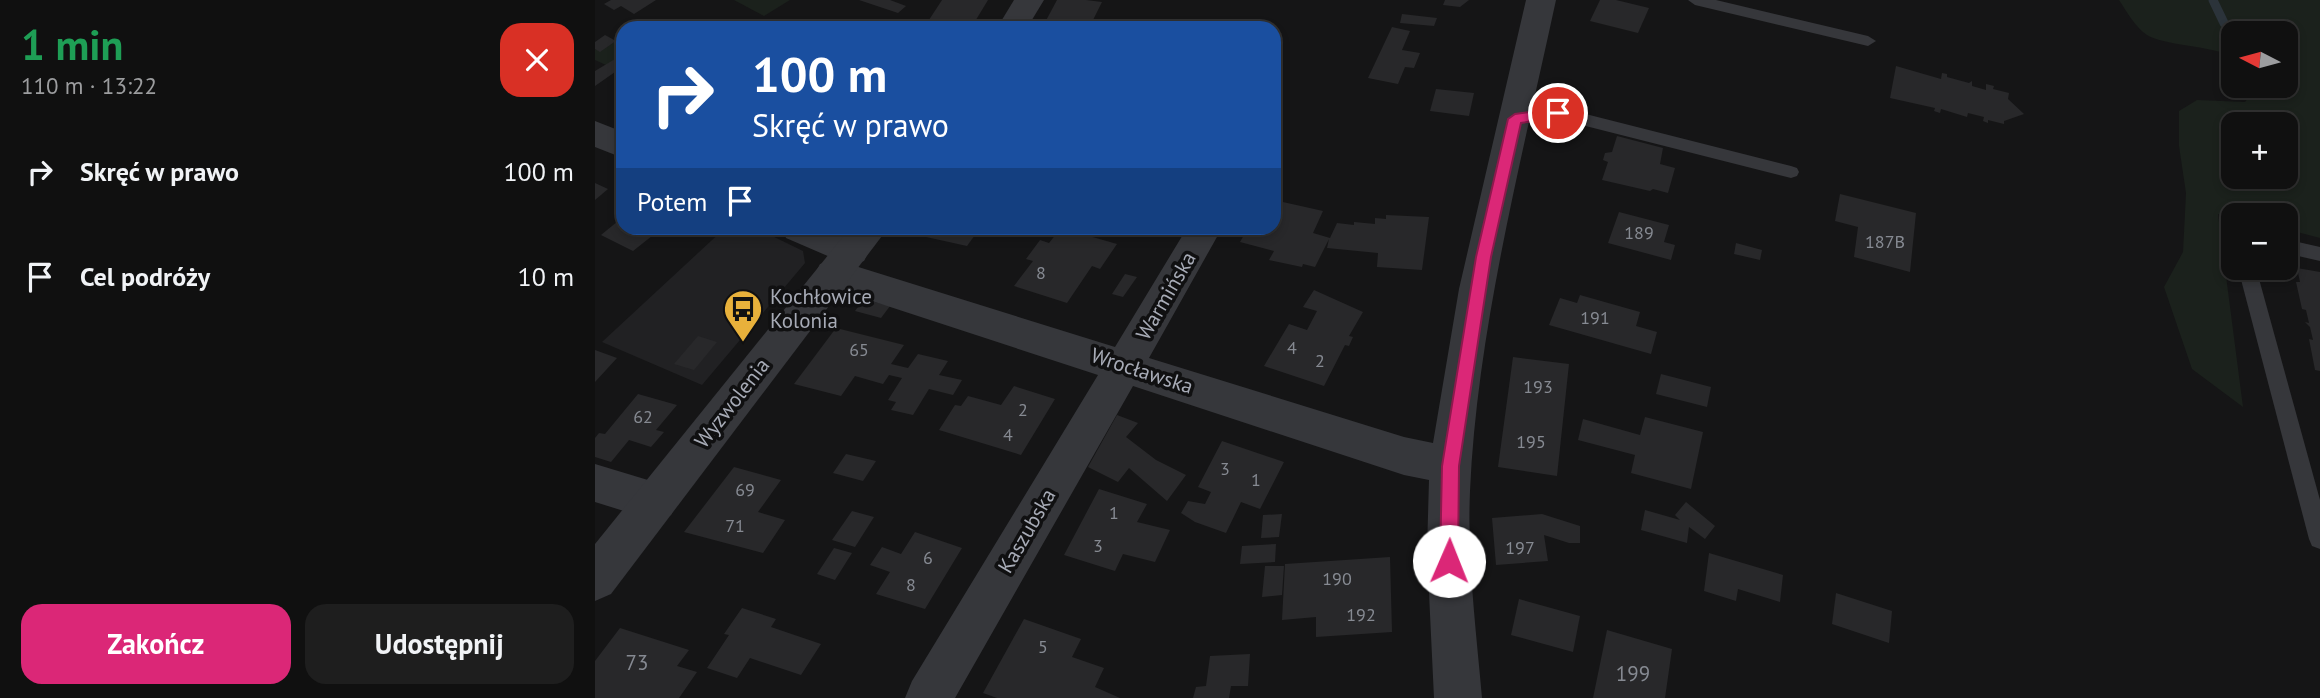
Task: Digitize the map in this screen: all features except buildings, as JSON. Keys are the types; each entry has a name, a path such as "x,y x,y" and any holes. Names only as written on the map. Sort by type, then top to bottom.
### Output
{"street":[{"path":"1016,21 1029,0"},
{"path":"1458,698 1449,561 1451,466 1484,257 1541,0"},
{"path":"595,133 616,143"},
{"name":"Wrocławska","path":"815,235 1126,365 1404,456 1451,466"},
{"name":"Warmińska","path":"1126,365 1201,235"},
{"name":"Wyzwolenia","path":"595,579 851,251"},
{"name":"Kaszubska","path":"929,698 1126,365"},
{"path":"595,483 656,501"}],"lane":[{"path":"1695,0 1868,41"},
{"path":"1515,119 1558,113 1791,172"},
{"path":"2298,249 2320,254"},
{"path":"2250,280 2320,539"}],"shaded area":[{"path":"734,0 790,0 764,16"},
{"path":"2119,0 2320,0 2320,238 2298,232 2298,203 2221,203 2221,215 2218,214 2221,280 2227,280 2243,407 2192,369 2164,287 2183,252 2186,193 2179,146 2179,111 2197,100 2245,102 2248,98 2298,98 2298,21 2221,21 2221,52 2154,38 2147,35 2131,19"},
{"path":"616,41 616,64 606,65 595,60 595,49 601,51"},
{"path":"717,235 770,235 803,251 805,263 702,385 602,342"}],"waterway":[{"path":"2213,0 2223,21"}],"place":[{"name":"Kochłowice Kolonia","path":"743,343"}],"route":[{"path":"1449,561 1451,466 1484,257 1515,119 1558,113"}]}
